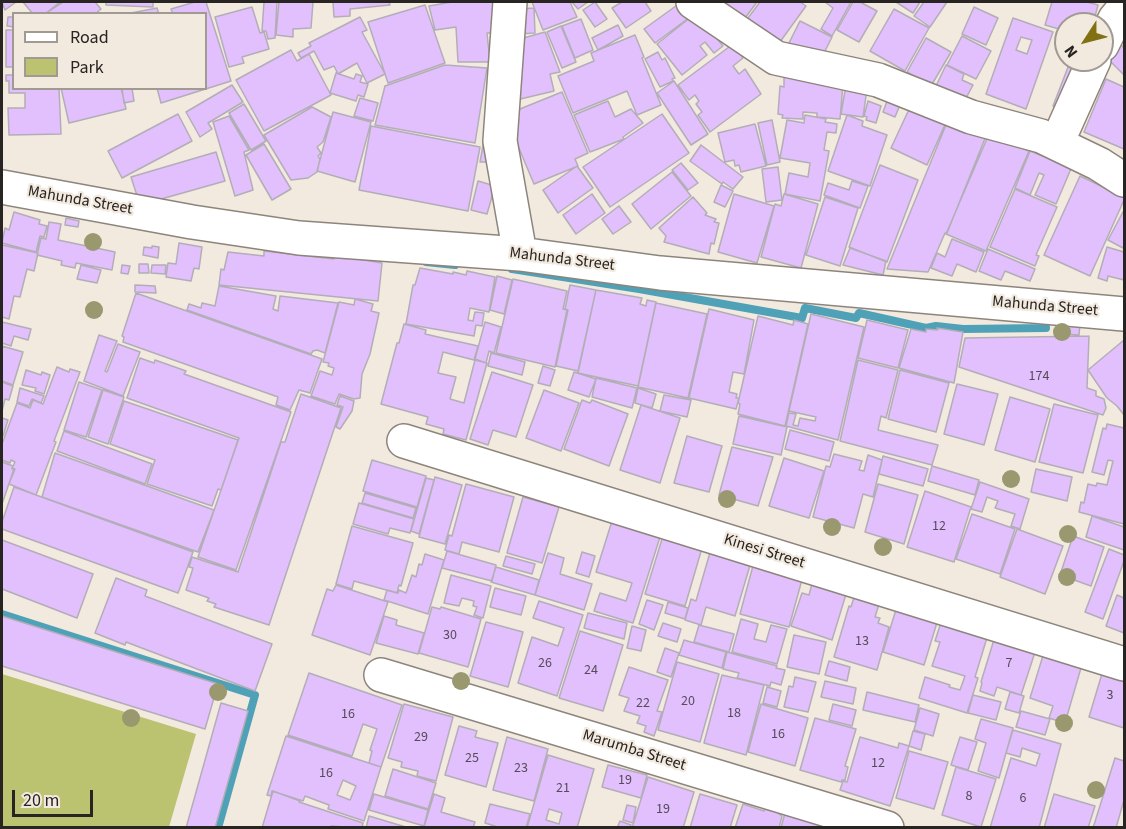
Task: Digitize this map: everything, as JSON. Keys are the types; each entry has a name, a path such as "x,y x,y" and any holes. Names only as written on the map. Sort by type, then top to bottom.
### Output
{"street":[{"path":"510,2 500,141 520,254"},
{"path":"693,2 776,58 878,80 971,117 1041,136 1099,164 1125,180"},
{"path":"1114,21 1125,8"},
{"path":"1057,143 1089,72"},
{"name":"Mahunda Street","path":"2,187 192,222 299,238 520,254 660,273 1125,314"},
{"name":"Kinesi Street","path":"404,441 1125,664"},
{"name":"Marumba Street","path":"381,675 887,828"}],"green space":[{"path":"2,674 196,734 169,827 2,827"}],"building":[{"path":"2,2 16,2 5,10"},
{"path":"23,2 60,2 48,12 31,12"},
{"path":"63,2 95,2 101,9 97,12 48,12"},
{"path":"106,2 153,2 153,7 106,5"},
{"path":"195,2 206,2 231,81 207,89 207,12 172,12 171,9"},
{"path":"264,2 277,2 275,38 268,39 266,31 262,31"},
{"path":"279,2 313,2 311,28 293,29 293,37 276,35"},
{"path":"333,2 389,2 390,5 350,9 350,16 334,17"},
{"path":"452,2 493,2 493,33 487,33 490,62 458,62 456,27 435,30 429,6"},
{"path":"532,2 570,2 577,17 543,30"},
{"path":"572,2 588,2 578,9"},
{"path":"595,2 607,19 595,27 583,10"},
{"path":"622,2 645,2 651,11 626,28 612,8"},
{"path":"722,2 757,2 745,18"},
{"path":"760,2 800,2 806,6 777,46 745,22"},
{"path":"825,2 851,2 832,36 821,29 833,8"},
{"path":"853,2 860,2 877,11 859,42 837,30"},
{"path":"896,2 920,2 913,13"},
{"path":"924,2 947,2 930,27 914,16"},
{"path":"1052,2 1087,2 1098,5 1096,12 1054,12 1054,28 1045,25"},
{"path":"680,3 690,17 655,43 644,29"},
{"path":"425,5 445,63 388,83 368,22"},
{"path":"252,7 260,33 264,32 269,49 242,57 244,63 229,67 215,17"},
{"path":"974,7 998,18 986,45 962,34"},
{"path":"157,8 158,12 136,12"},
{"path":"534,8 535,33 517,34 516,9"},
{"path":"894,9 929,28 905,71 870,51"},
{"path":"696,13 723,46 714,53 705,42 700,46 707,55 682,75 657,44"},
{"path":"8,17 12,17 12,27 7,26"},
{"path":"360,17 367,30 362,32 385,74 367,83 357,63 338,74 334,66 324,70 314,51 301,58 298,53 311,46 309,43"},
{"path":"1013,18 1053,32 1026,109 986,94","holes":["1021,37 1032,40 1027,54 1016,50"]},
{"path":"581,19 593,50 575,58 562,26"},
{"path":"800,21 832,37 819,63 787,47"},
{"path":"618,25 623,36 598,50 592,38"},
{"path":"561,26 576,62 562,68 547,32"},
{"path":"6,30 12,30 12,67 6,67"},
{"path":"545,32 560,72 550,74 554,91 512,101 509,42"},
{"path":"635,35 661,105 637,115 627,91 573,113 558,76 594,61 591,53"},
{"path":"962,36 991,51 976,79 947,65"},
{"path":"926,38 951,52 931,86 907,72"},
{"path":"1114,38 1124,48 1124,75 1114,65"},
{"path":"733,44 743,58 733,66 739,74 745,69 761,94 710,132 698,115 702,112 696,104 699,101 695,95 689,100 678,85"},
{"path":"291,50 297,61 309,54 331,95 264,131 236,80"},
{"path":"658,52 662,60 665,58 675,78 660,87 645,59"},
{"path":"445,65 487,68 475,143 375,125 385,86"},
{"path":"946,65 964,74 962,80 973,85 965,100 936,86"},
{"path":"1066,72 1084,72 1068,112 1053,106"},
{"path":"336,73 354,79 356,74 362,76 360,82 368,84 364,97 358,95 356,101 330,93"},
{"path":"6,75 12,75 12,90 59,90 61,134 9,135 8,108 25,108 25,93 9,93 9,81 6,81"},
{"path":"784,76 810,77 810,82 843,84 840,119 817,117 817,113 803,112 803,119 782,118 783,115 778,114 780,86 784,87"},
{"path":"1106,79 1124,87 1124,149 1084,132"},
{"path":"674,81 708,134 691,145 657,93"},
{"path":"232,85 243,102 208,123 212,129 200,137 186,112"},
{"path":"846,85 867,89 863,117 841,114"},
{"path":"61,90 121,90 126,109 69,123"},
{"path":"122,90 132,90 134,101 124,103"},
{"path":"158,90 202,90 161,103"},
{"path":"562,92 588,153 575,159 578,166 534,184 505,115"},
{"path":"889,96 902,100 895,117 883,112"},
{"path":"360,98 378,103 373,121 354,116"},
{"path":"608,101 615,117 631,109 643,123 623,137 624,139 590,152 574,115"},
{"path":"868,101 881,106 876,123 866,120 867,117 864,116"},
{"path":"912,103 947,120 927,165 891,148"},
{"path":"244,104 266,141 251,150 229,113"},
{"path":"312,107 331,117 323,142 317,147 321,153 318,156 320,159 317,172 308,178 291,180 264,135"},
{"path":"333,112 371,122 355,182 317,171"},
{"path":"178,114 192,141 122,178 108,151"},
{"path":"662,114 689,153 610,207 583,167"},
{"path":"805,115 826,119 825,122 837,124 836,133 827,132 824,150 829,151 820,201 785,194 789,173 808,177 810,163 780,158 787,120 804,123"},
{"path":"847,115 863,121 862,126 887,135 870,186 828,171"},
{"path":"229,116 249,150 244,152 253,190 235,196 213,122"},
{"path":"772,120 780,162 767,165 758,123"},
{"path":"948,120 986,136 947,233 928,272 887,269"},
{"path":"755,124 766,166 741,172 739,165 735,166 734,160 725,162 718,133"},
{"path":"371,126 480,147 468,211 359,190"},
{"path":"989,134 1029,151 986,251 946,234"},
{"path":"484,140 490,141 486,162 480,162"},
{"path":"264,144 291,189 272,200 246,155"},
{"path":"701,145 743,177 733,189 723,182 722,184 690,161"},
{"path":"1030,151 1056,161 1073,164 1056,204 1035,195 1044,175 1039,173 1030,195 1015,188"},
{"path":"216,152 225,181 140,205 131,177"},
{"path":"681,163 698,183 688,190 672,170"},
{"path":"880,165 918,180 887,262 849,247"},
{"path":"577,166 593,188 558,213 543,190"},
{"path":"778,167 782,200 766,202 762,169"},
{"path":"672,172 691,196 651,229 632,204"},
{"path":"1080,176 1124,197 1090,276 1044,255"},
{"path":"478,181 495,186 487,214 471,210"},
{"path":"852,181 868,186 860,208 824,195 828,183 849,190"},
{"path":"721,185 733,191 725,207 714,202"},
{"path":"1015,189 1057,207 1036,255 1039,256 1035,266 990,247"},
{"path":"592,194 605,213 576,234 563,215"},
{"path":"734,194 774,206 757,263 718,252"},
{"path":"784,194 818,204 801,268 761,257 775,204 781,206"},
{"path":"693,197 707,213 705,215 716,219 714,222 719,223 709,254 664,242 666,236 659,228"},
{"path":"825,197 858,208 840,266 806,255"},
{"path":"619,206 631,222 613,234 602,219"},
{"path":"1124,210 1124,245 1123,248 1108,240"},
{"path":"14,212 40,220 39,224 47,226 44,237 40,236 36,252 2,243 5,228 9,230"},
{"path":"66,218 79,221 78,227 65,225"},
{"path":"49,222 61,224 58,240 115,252 112,270 76,263 75,268 61,265 62,261 37,255 41,238 46,239"},
{"path":"952,239 984,252 976,272 957,264 952,276 931,268 937,253 945,257"},
{"path":"179,243 202,247 199,269 194,268 191,281 166,277 168,263 176,264"},
{"path":"2,245 38,253 34,271 27,269 20,297 14,296 9,319 2,317"},
{"path":"152,246 159,247 158,258 143,255 144,247 152,248"},
{"path":"1107,247 1124,252 1124,280 1108,276 1107,281 1098,278"},
{"path":"850,248 886,261 883,275 843,265"},
{"path":"988,249 1035,269 1030,281 1005,271 1001,280 979,271"},
{"path":"264,251 334,259 334,255 382,263 378,301 219,285 221,269 224,270 228,252 264,256"},
{"path":"139,264 148,264 149,273 139,273"},
{"path":"81,265 101,270 97,283 77,279"},
{"path":"122,265 130,266 128,274 121,273"},
{"path":"152,265 166,265 165,274 151,273"},
{"path":"420,268 466,275 467,271 495,277 489,312 470,308 468,320 473,321 475,312 484,313 482,326 476,325 474,336 406,324 413,285 415,285"},
{"path":"497,276 512,280 504,314 490,310"},
{"path":"513,279 567,291 563,309 567,310 555,367 496,353"},
{"path":"135,285 155,286 156,293 135,292"},
{"path":"570,285 596,290 578,371 556,366 568,310 565,309"},
{"path":"219,286 276,296 273,309 278,311 280,296 338,303 325,353 317,350 311,354 187,310 189,304 201,308 202,303 215,306"},
{"path":"596,290 642,298 640,304 646,306 647,300 656,302 638,386 578,373"},
{"path":"136,293 322,359 310,393 299,390 290,410 276,405 278,397 123,342 124,337 122,336"},
{"path":"355,299 373,304 371,311 379,313 370,354 362,374 360,398 354,399 339,394 335,404 311,396 320,371 332,375 334,368 328,366 329,363 323,362 339,302 354,305"},
{"path":"656,303 707,314 688,398 638,387"},
{"path":"709,309 754,320 744,374 733,372 729,392 737,394 736,398 739,398 736,409 689,398"},
{"path":"811,314 864,327 838,440 786,426 789,413 796,414 793,425 798,426 800,418 815,421 816,417 789,411"},
{"path":"758,316 793,325 794,320 808,324 785,426 738,414 740,404 738,403"},
{"path":"867,320 908,330 898,368 858,358"},
{"path":"2,322 31,329 28,340 14,336 11,346 2,343"},
{"path":"485,322 501,327 494,353 489,351 486,363 475,359"},
{"path":"1063,323 1080,324 1079,335 1062,334"},
{"path":"404,324 426,330 425,334 478,346 474,360 443,352 438,373 456,377 450,399 464,403 475,360 487,363 466,440 443,434 444,429 426,424 428,417 381,404"},
{"path":"937,328 963,332 954,383 899,368 911,329 926,332 926,329 938,330"},
{"path":"99,335 117,341 105,371 107,372 118,344 140,352 123,396 84,381"},
{"path":"1089,336 1087,388 1096,391 1096,396 1104,399 1106,408 1103,415 959,367 965,338"},
{"path":"1124,340 1124,415 1107,398 1088,370"},
{"path":"2,346 23,352 13,385 2,381"},
{"path":"491,353 525,362 522,375 488,366"},
{"path":"140,358 154,363 155,360 186,371 184,374 291,412 236,570 198,557 239,438 127,398"},
{"path":"858,360 898,370 886,418 881,416 878,430 938,445 932,465 840,441"},
{"path":"543,366 555,370 550,386 538,383"},
{"path":"57,367 69,372 70,369 80,372 36,495 9,484 15,469 12,468 15,462 2,460 2,444 17,403 30,408 33,400 43,404"},
{"path":"26,370 41,375 42,372 50,375 44,394 35,391 36,388 22,385"},
{"path":"900,370 949,383 936,432 888,419"},
{"path":"492,372 533,385 516,437 493,430 488,445 470,439"},
{"path":"574,372 596,379 589,397 568,390"},
{"path":"596,378 637,388 632,408 592,397"},
{"path":"2,382 13,386 9,400 5,399 2,411"},
{"path":"79,382 102,390 86,437 64,430"},
{"path":"957,384 998,394 984,445 944,434"},
{"path":"20,388 44,396 41,403 32,399 29,406 17,402"},
{"path":"638,388 656,394 652,408 635,403"},
{"path":"103,390 124,397 108,444 88,437"},
{"path":"544,390 579,403 561,451 526,438"},
{"path":"301,394 341,408 269,625 214,607 216,604 207,601 209,598 186,590 193,568 189,567 192,557 238,572 281,442 285,442"},
{"path":"664,395 691,400 687,417 660,411"},
{"path":"340,396 354,401 352,411 340,429 336,427 343,407 337,405"},
{"path":"1010,397 1050,409 1035,462 995,450"},
{"path":"582,400 590,403 592,400 628,414 609,466 564,449"},
{"path":"124,401 238,440 221,490 218,489 212,506 147,484 155,460 110,444"},
{"path":"1054,404 1098,415 1083,473 1039,462"},
{"path":"641,405 680,418 660,483 620,470"},
{"path":"739,416 787,427 781,455 733,444"},
{"path":"2,418 8,420 3,436 2,436"},
{"path":"1107,424 1124,428 1124,524 1079,512 1081,502 1084,503 1088,484 1107,485 1113,461 1108,460 1104,475 1092,472 1103,428 1106,429"},
{"path":"790,430 834,442 829,461 785,449"},
{"path":"64,431 152,464 145,484 57,451"},
{"path":"687,436 722,446 709,492 674,483"},
{"path":"732,447 773,457 758,506 719,495"},
{"path":"55,453 214,510 198,552 42,497"},
{"path":"834,454 862,461 859,470 864,471 868,455 882,460 873,497 863,494 854,528 813,517 826,466 830,467"},
{"path":"883,456 928,469 923,486 879,474"},
{"path":"784,458 824,471 809,518 769,506"},
{"path":"372,460 426,476 417,507 363,491"},
{"path":"2,462 13,466 12,469 14,469 2,504"},
{"path":"932,466 979,480 975,495 928,481"},
{"path":"1036,469 1072,477 1067,501 1031,492"},
{"path":"435,477 462,485 445,544 419,537"},
{"path":"426,478 434,480 419,534 411,531"},
{"path":"980,482 1029,499 1020,529 1011,526 1015,514 995,508 998,501 987,497 982,512 971,509"},
{"path":"466,484 514,497 499,552 462,542 459,554 445,550 449,535 452,536"},
{"path":"878,484 918,495 904,544 865,532"},
{"path":"14,487 193,552 178,593 2,529 2,522"},
{"path":"925,491 971,507 954,562 907,547"},
{"path":"365,493 416,508 413,518 362,503"},
{"path":"523,497 559,507 542,563 507,553"},
{"path":"359,503 414,519 410,533 390,528 388,534 353,524"},
{"path":"972,514 1015,529 1000,574 956,559"},
{"path":"1092,516 1124,527 1124,550 1086,537"},
{"path":"612,521 660,537 633,623 594,611 600,593 626,601 632,583 596,572"},
{"path":"352,526 413,543 397,593 354,581 352,589 336,584"},
{"path":"1017,529 1063,546 1045,594 1000,577"},
{"path":"663,536 702,548 685,606 645,594"},
{"path":"1073,536 1104,547 1091,586 1060,575"},
{"path":"2,540 93,574 77,618 2,589"},
{"path":"711,549 751,562 735,616 706,607 701,625 685,620 691,599 696,601"},
{"path":"1109,549 1124,555 1124,561 1103,619 1085,612"},
{"path":"447,551 496,565 492,581 442,568"},
{"path":"582,552 595,556 589,577 576,573"},
{"path":"548,553 564,558 560,574 592,584 584,610 535,595"},
{"path":"425,554 444,560 428,614 384,600 387,590 398,593 399,590 406,593 412,575 416,577 419,564 422,565"},
{"path":"506,556 535,564 532,574 503,566"},
{"path":"754,562 803,576 789,627 740,614"},
{"path":"496,567 539,580 535,595 491,582"},
{"path":"451,575 491,586 483,618 474,615 477,607 473,606 474,601 462,598 459,606 444,603"},
{"path":"116,578 147,590 145,596 272,644 255,691 126,642 125,645 95,633"},
{"path":"813,580 847,591 832,640 791,626 802,593 809,595"},
{"path":"336,585 388,602 370,655 312,635 327,589 333,591"},
{"path":"495,588 526,596 521,615 490,607"},
{"path":"855,594 880,601 875,617 880,618 878,623 889,627 877,670 834,657 849,606 851,607"},
{"path":"1117,595 1124,598 1124,633 1106,626"},
{"path":"647,600 663,605 654,630 639,624"},
{"path":"539,601 583,615 557,696 518,683 532,637 558,646 564,628 533,618"},
{"path":"668,602 688,608 685,619 665,613"},
{"path":"898,603 939,616 924,665 883,652"},
{"path":"432,607 440,609 441,607 481,619 468,667 419,653"},
{"path":"945,610 989,631 967,713 919,698 925,677 960,690 965,676 932,666 940,642 935,641"},
{"path":"588,613 627,623 624,639 584,628"},
{"path":"2,616 218,684 205,729 2,666"},
{"path":"384,616 397,620 396,625 424,633 418,654 376,643"},
{"path":"741,619 758,624 754,639 766,642 771,625 787,629 777,664 732,652"},
{"path":"486,622 523,632 508,687 470,676"},
{"path":"663,623 681,629 677,642 658,636"},
{"path":"699,625 734,634 729,652 694,642"},
{"path":"632,626 646,630 641,651 627,648"},
{"path":"580,631 623,645 603,711 559,698"},
{"path":"996,633 1037,646 1021,695 997,687 994,696 980,691"},
{"path":"794,635 826,642 819,674 787,667"},
{"path":"684,640 726,652 722,668 679,655"},
{"path":"665,648 679,653 671,677 657,672"},
{"path":"1045,649 1083,661 1065,723 1049,718 1053,706 1030,698"},
{"path":"727,652 785,670 781,685 771,682 770,686 737,678 739,673 723,669"},
{"path":"829,661 850,667 847,681 825,675"},
{"path":"677,662 719,674 700,742 658,730"},
{"path":"629,667 668,680 657,711 662,712 654,736 644,732 646,726 637,723 640,716 624,711 629,698 619,695"},
{"path":"1104,667 1124,674 1124,728 1089,717"},
{"path":"309,673 402,705 381,767 369,763 372,751 370,750 377,729 363,724 352,756 288,735"},
{"path":"722,675 764,685 746,755 704,743"},
{"path":"795,677 816,682 808,712 784,707 789,686 793,687"},
{"path":"825,681 856,688 853,704 821,697"},
{"path":"767,687 781,691 777,707 763,703"},
{"path":"867,692 919,705 915,722 863,710"},
{"path":"1010,692 1024,696 1019,713 1005,709"},
{"path":"973,695 1001,702 996,720 968,713"},
{"path":"221,703 248,711 215,828 186,828"},
{"path":"404,704 453,717 436,781 417,776 418,771 401,767 402,762 388,758"},
{"path":"761,704 808,718 795,766 748,752"},
{"path":"833,704 856,710 852,726 829,720"},
{"path":"920,708 939,714 933,736 914,730"},
{"path":"1021,711 1050,719 1045,735 1016,727"},
{"path":"815,718 856,729 845,766 848,767 845,780 841,782 800,770"},
{"path":"981,719 1013,728 999,778 978,771 986,743 975,739"},
{"path":"459,726 477,731 475,737 498,743 486,787 445,775"},
{"path":"1013,730 1061,744 1039,828 990,828 1011,758 1036,766 1040,754 1022,748 1020,757 1006,753"},
{"path":"913,731 925,734 921,750 909,746"},
{"path":"286,736 381,767 364,821 328,809 329,805 305,796 303,801 272,791 271,796 267,795","holes":["343,780 356,786 350,800 337,795"]},
{"path":"507,737 548,749 534,801 493,790"},
{"path":"860,737 898,748 899,743 909,746 890,806 840,790 843,781 847,782"},
{"path":"960,737 977,742 968,770 951,765"},
{"path":"909,751 948,762 934,809 896,798"},
{"path":"548,755 594,769 577,828 527,828","holes":["549,809 562,813 559,824 546,820"]},
{"path":"1115,758 1124,761 1124,800 1116,828 1093,828"},
{"path":"608,765 647,775 641,798 602,787"},
{"path":"956,767 996,779 981,827 942,815"},
{"path":"393,769 436,783 428,809 385,796"},
{"path":"648,777 694,792 683,828 632,828"},
{"path":"273,791 363,823 362,828 331,826 331,828 262,828"},
{"path":"374,794 428,810 424,826 369,810"},
{"path":"434,794 445,798 441,812 475,822 473,828 424,827"},
{"path":"700,794 737,805 730,828 690,828"},
{"path":"1054,794 1095,806 1088,828 1044,828"},
{"path":"769,796 784,800 779,814 782,816 779,828 735,828 743,804 764,811"},
{"path":"490,804 530,814 526,828 501,828 485,823"},
{"path":"627,805 636,807 633,823 623,820"},
{"path":"786,809 833,828 781,828"},
{"path":"369,816 409,828 366,828"},
{"path":"620,821 631,825 630,828 617,828"}],"waterway":[{"path":"426,262 455,265"},
{"path":"512,269 802,318 805,308 856,318 859,313 926,328 936,326 963,329 1046,328 1045,319 1050,319"},
{"path":"2,614 255,695 218,828"}]}
